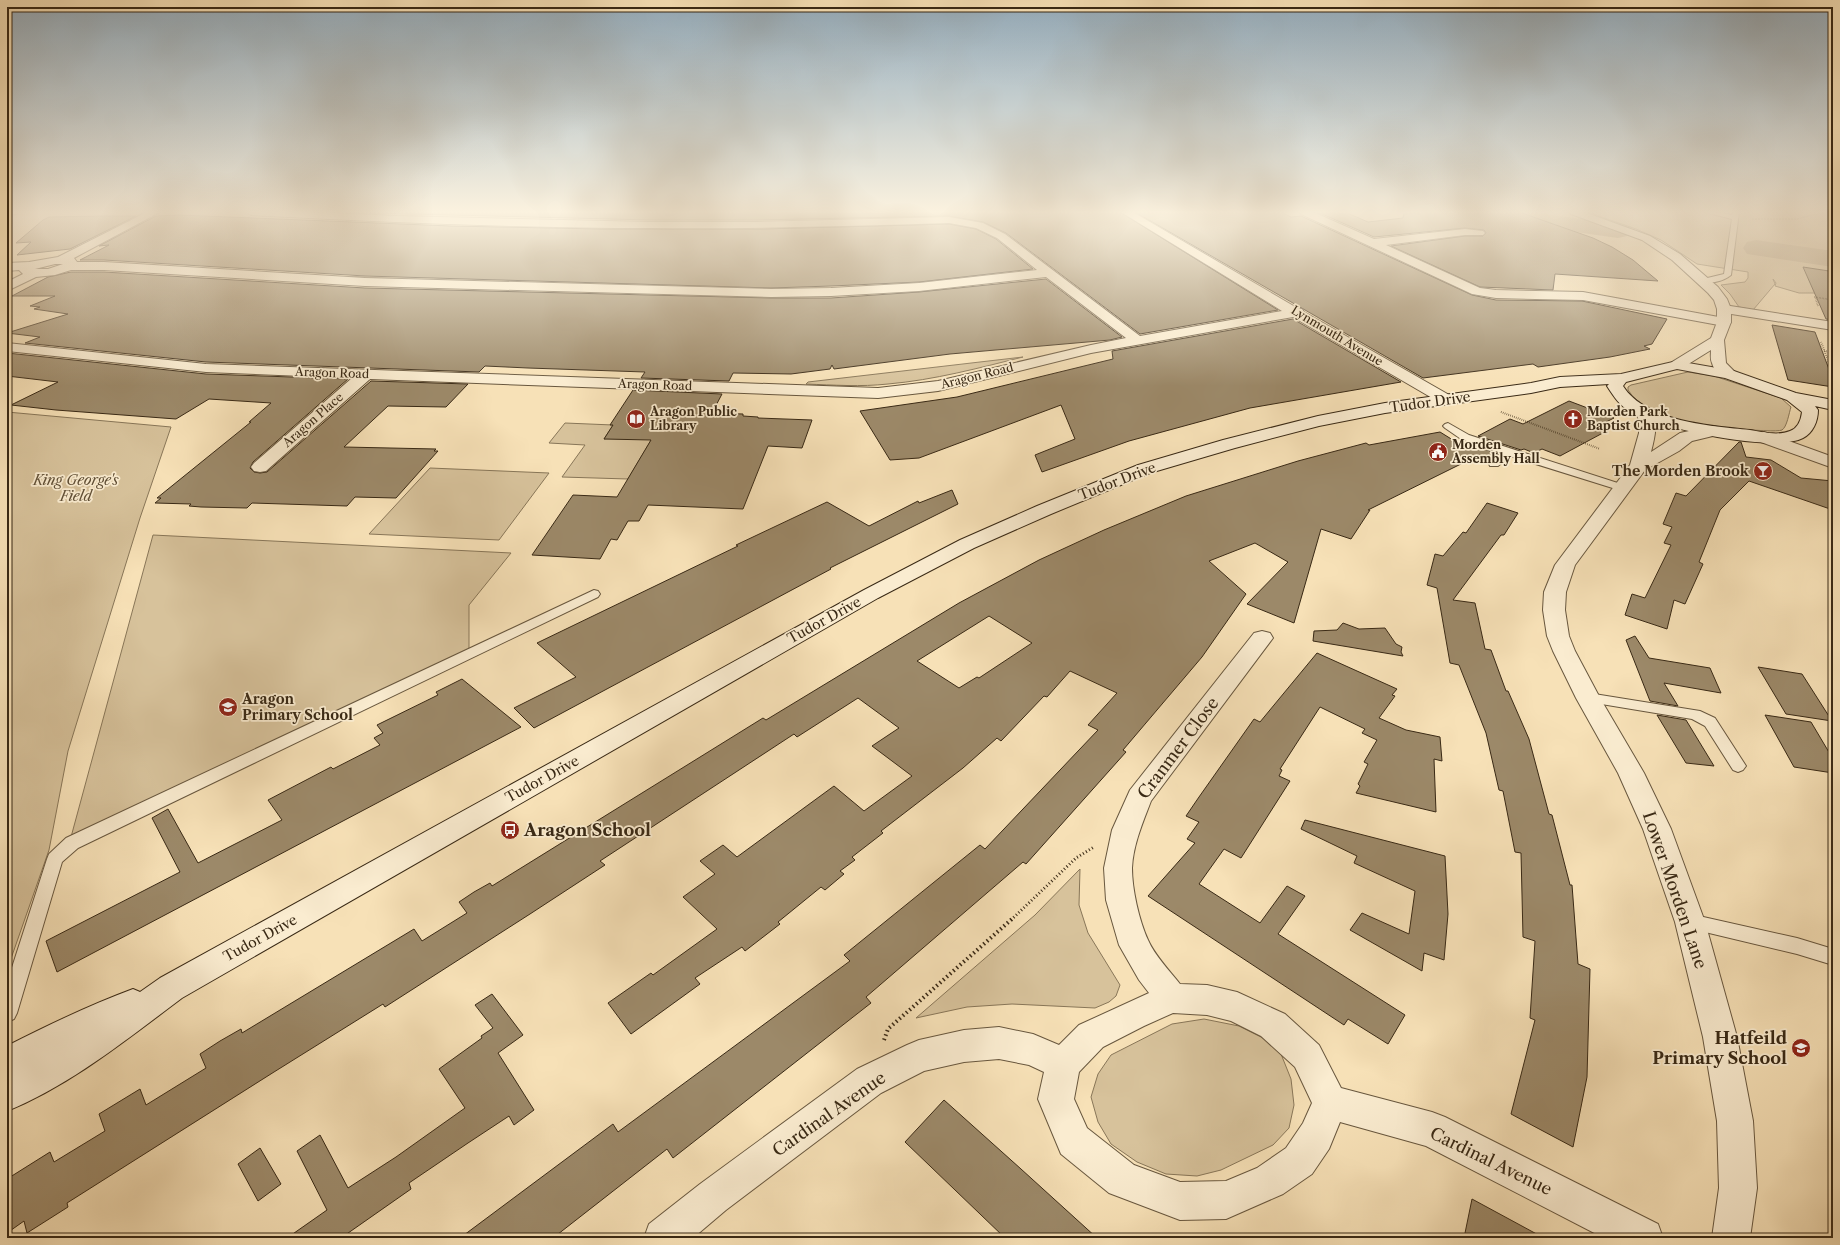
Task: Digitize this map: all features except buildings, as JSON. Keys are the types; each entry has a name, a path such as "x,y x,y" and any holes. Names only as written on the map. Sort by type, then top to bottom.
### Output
{"street":[{"path":"7,287 32,270"},
{"path":"33,270 50,272 53,270"},
{"path":"161,270 300,280 771,293 831,292 919,287 1047,273"},
{"path":"1043,270 1137,340"},
{"name":"Lynmouth Avenue","path":"1225,270 1445,399"},
{"path":"1432,270 1477,291 1496,294 1582,296 1724,316 1814,323 1833,326"},
{"path":"1691,270 1703,280 1720,299 1724,316 1718,340 1719,364 1729,374"},
{"name":"Aragon Road","path":"7,347 206,368 878,393 938,386 1051,358 1137,340 1297,312"},
{"path":"1676,365 1718,340"},
{"path":"1676,365 1729,374 1793,397 1833,405"},
{"name":"Tudor Drive","path":"7,1094 68,1061 171,988 891,583 967,544 1114,480 1183,457 1318,421 1386,408 1531,388 1560,382 1621,378 1676,365"},
{"name":"Aragon Place","path":"260,467 366,374"},
{"path":"1621,378 1615,386 1618,394 1627,402 1662,420 1683,426 1711,431 1764,437 1794,436 1806,425 1824,415 1833,415"},
{"name":"Tudor Drive","path":"1531,388 1576,390 1627,402"},
{"path":"1793,397 1810,410 1806,425 1819,446 1833,456"},
{"name":"Lower Morden Lane","path":"1643,411 1647,420 1647,433 1639,466 1565,565 1555,592 1554,610 1558,636 1564,651 1588,698 1631,773 1657,829 1690,922 1720,1037 1735,1121 1738,1188 1731,1238"},
{"name":"Lower Morden Lane","path":"1639,466 1673,447 1686,437 1711,431"},
{"path":"1764,437 1833,463"},
{"name":"Cranmer Close","path":"1172,998 1150,970 1134,945 1121,900 1118,868 1126,830 1139,797 1262,638"},
{"name":"Tudor Drive","path":"7,1063 77,1028 171,988"},
{"path":"1172,998 1206,1000 1237,1007 1273,1025 1307,1056 1330,1102 1316,1136 1299,1161 1270,1181 1226,1200 1180,1201 1122,1180 1074,1141 1056,1099 1063,1064 1091,1036 1132,1015 1172,998"},
{"name":"Cardinal Avenue","path":"663,1238 713,1198 869,1081 919,1056 964,1046 999,1043 1033,1050 1063,1064"},
{"name":"Cardinal Avenue","path":"1330,1102 1432,1130 1644,1238"}],"lane":[{"path":"1703,280 1724,278 1727,275 1728,270"},
{"path":"1448,426 1465,437 1623,488"},
{"path":"1494,464 1508,452"},
{"path":"7,1013 56,859 72,843 594,594"},
{"path":"1588,698 1695,715 1710,722 1738,766"},
{"path":"1690,922 1797,946 1833,957"}],"path":[{"path":"1814,323 1833,373"},
{"path":"1824,351 1833,352"},
{"path":"1497,411 1600,449"},
{"path":"869,1081 888,1029 1020,912 1076,858 1126,830"}],"green space":[{"path":"1736,270 1832,270 1829,279 1833,280 1833,293 1821,291 1820,293 1799,293 1775,286 1776,283 1773,279 1775,284 1753,310 1739,307 1730,294 1721,285 1745,282 1748,278 1748,272"},
{"path":"402,273 475,275 521,283 350,277"},
{"path":"1023,357 922,380 878,385 847,386 806,384 808,382"},
{"path":"1688,372 1714,376 1781,398 1791,407 1788,420 1784,428 1782,430 1764,431 1686,422 1665,416 1650,409 1637,400 1628,390 1628,387 1631,385"},
{"name":"King George's Field","path":"7,412 171,427 140,518 68,751 49,850 7,970"},
{"path":"565,423 613,425 604,439 657,430 628,479 562,477 585,445 549,443"},
{"path":"430,468 549,473 499,540 369,534"},
{"path":"153,535 511,553 469,605 469,649 71,837"},
{"path":"1080,869 1079,905 1088,933 1120,985 1116,996 1109,1002 1095,1008 1012,1004 967,1007 916,1018 1035,915"},
{"path":"1204,1019 1239,1026 1263,1038 1281,1054 1291,1079 1294,1105 1289,1128 1273,1145 1221,1170 1197,1176 1166,1174 1137,1162 1111,1144 1098,1122 1091,1097 1098,1074 1111,1055 1172,1024"}],"place":[{"name":"Aragon Public Library","path":"636,419"},
{"name":"Morden Park Baptist Church","path":"1573,419"},
{"name":"Morden Assembly Hall","path":"1438,452"},
{"name":"The Morden Brook","path":"1763,471"},
{"name":"Aragon Primary School","path":"228,707"},
{"name":"Aragon School","path":"510,830"},
{"name":"Hatfeild Primary School","path":"1801,1048"}]}
